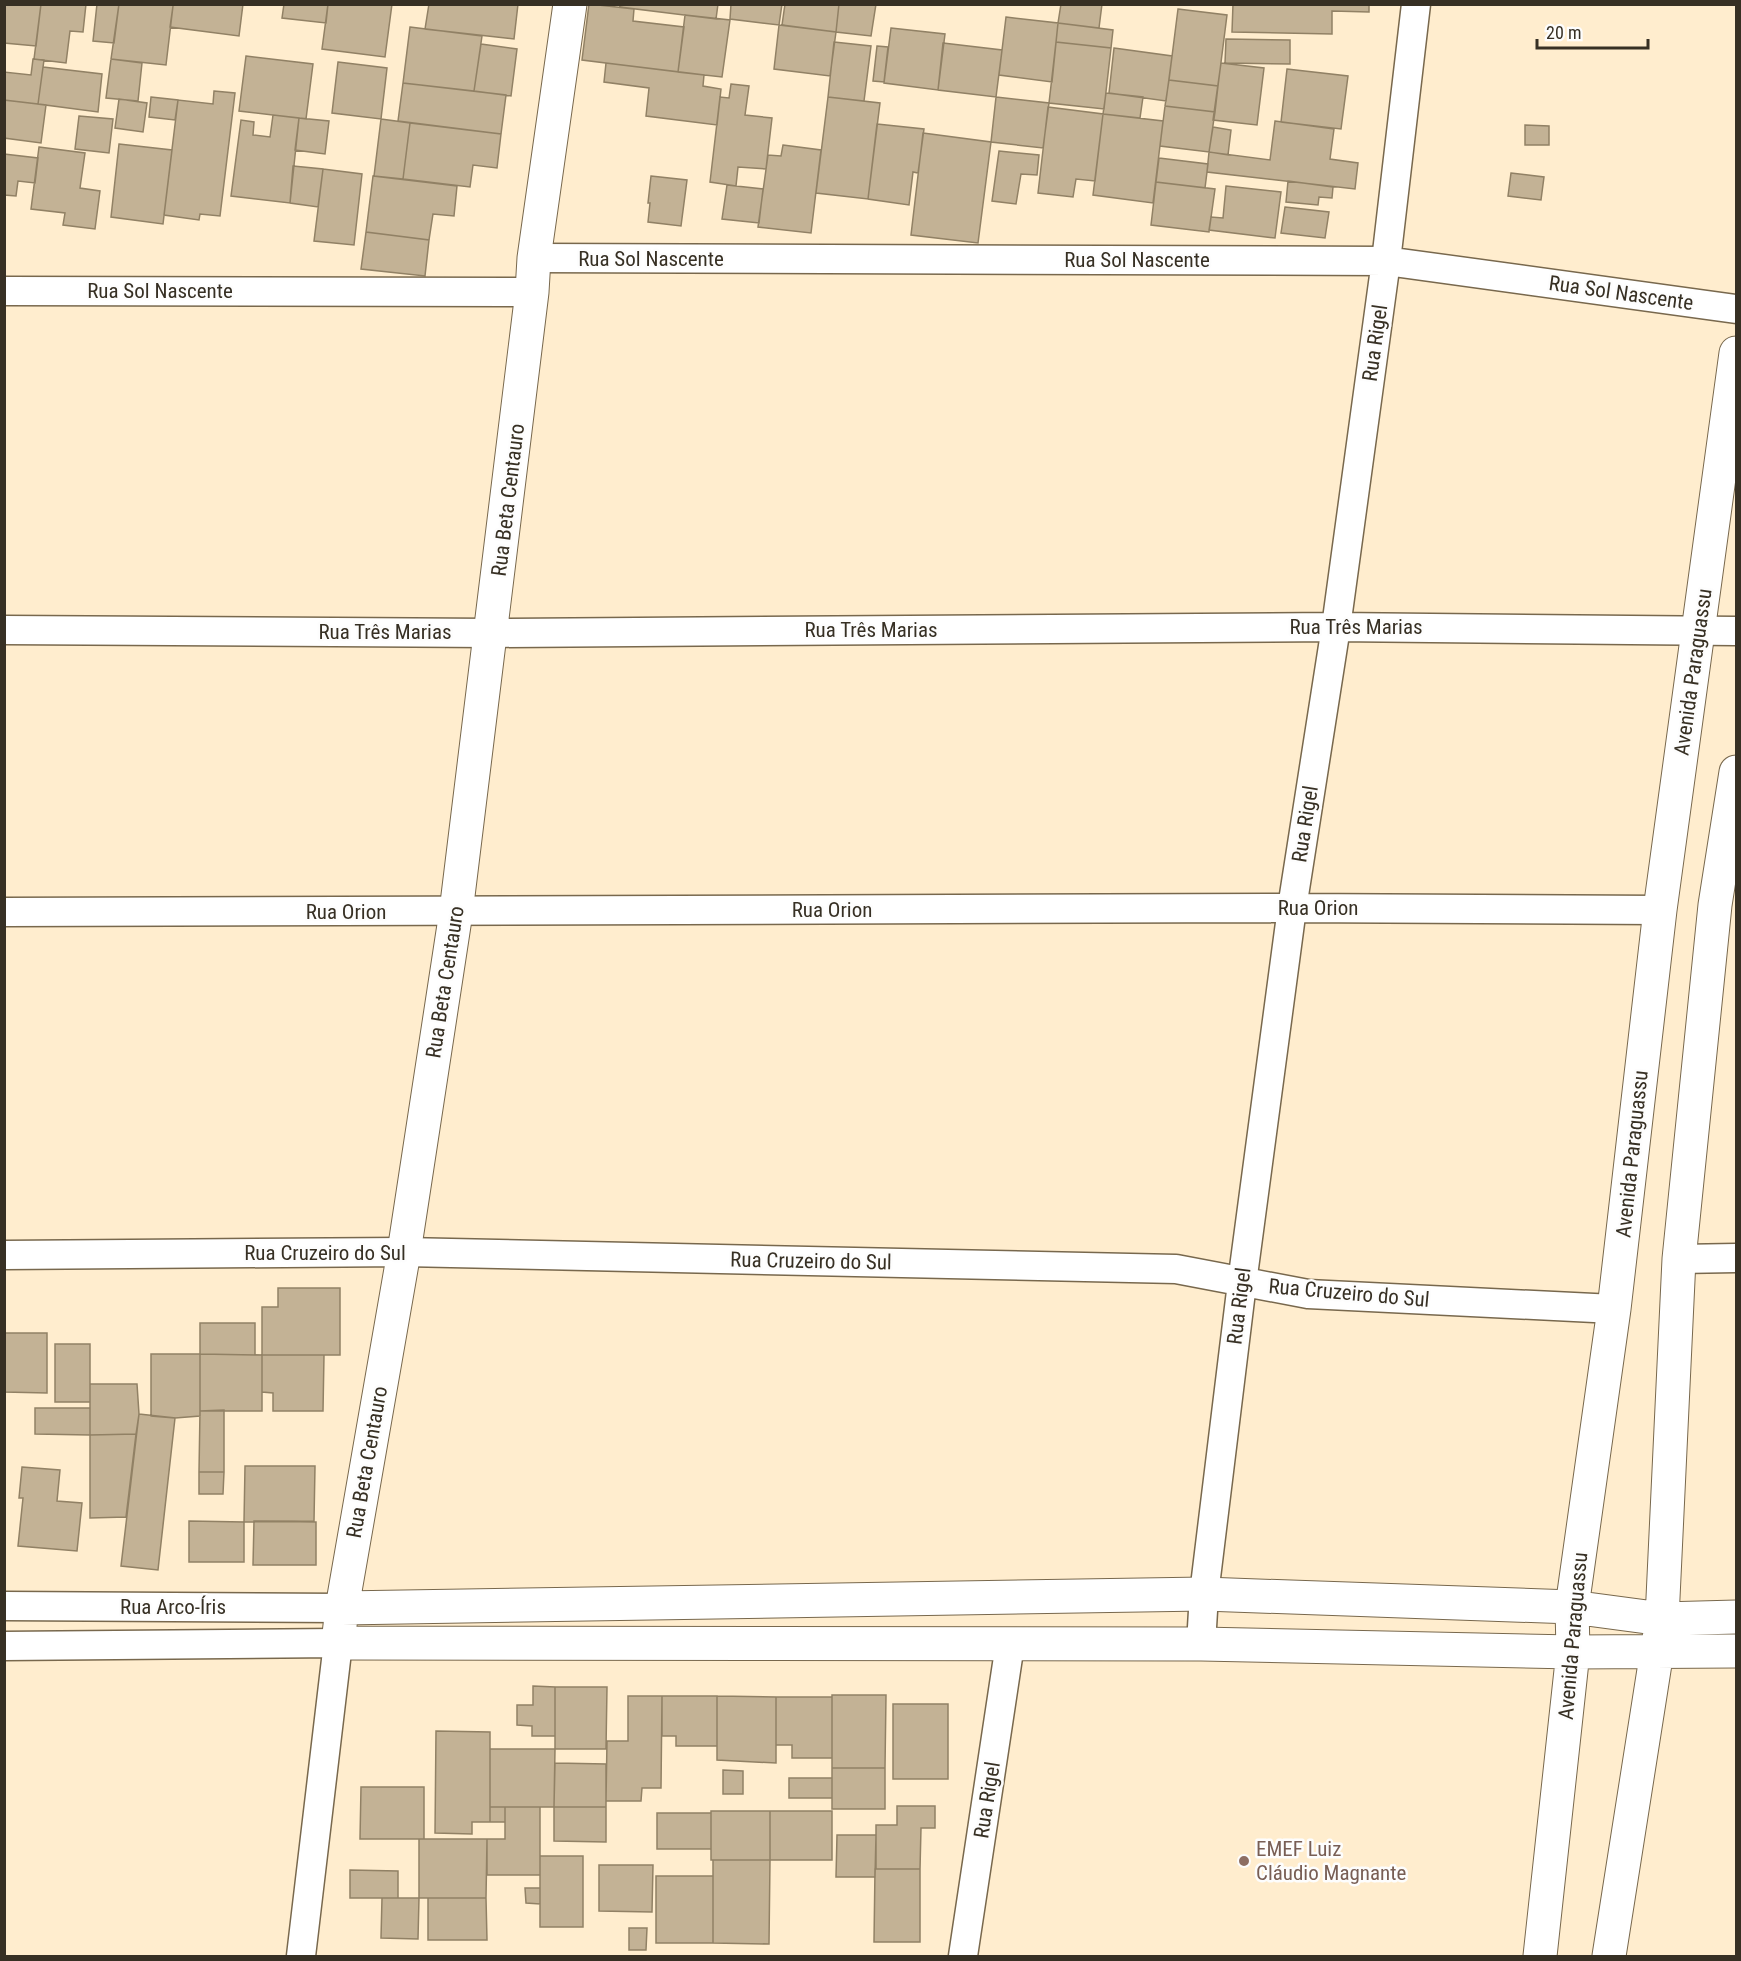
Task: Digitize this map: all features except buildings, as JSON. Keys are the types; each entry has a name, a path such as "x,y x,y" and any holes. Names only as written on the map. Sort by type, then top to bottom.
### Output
{"street":[{"name":"Rua Beta Centauro","path":"301,1956 342,1608 404,1252 456,912 492,633 534,258 570,4"},
{"name":"Rua Rigel","path":"1201,1644 1204,1594 1242,1282 1292,908 1336,627 1386,261 1416,4"},
{"name":"Rua Sol Nascente","path":"534,258 1386,261 1737,309"},
{"name":"Rua Sol Nascente","path":"4,291 532,292"},
{"name":"Avenida Paraguassu","path":"1540,1956 1573,1652 1572,1607 1614,1309 1660,910 1737,353"},
{"name":"Rua Três Marias","path":"4,630 492,633 1336,627 1737,631"},
{"path":"1609,1956 1662,1619 1679,1259 1726,905 1737,772"},
{"name":"Rua Orion","path":"4,912 1292,908 1660,910"},
{"name":"Rua Cruzeiro do Sul","path":"4,1255 404,1252 1176,1269 1308,1294 1614,1309"},
{"path":"1679,1259 1737,1258"},
{"path":"342,1608 1204,1594 1572,1607 1662,1619 1737,1617"},
{"name":"Rua Arco-Íris","path":"4,1606 342,1608"},
{"path":"338,1643 1201,1644 1573,1652 1737,1651"},
{"name":"Rua Arco-Íris","path":"4,1646 338,1643"},
{"name":"Rua Rigel","path":"963,1956 1010,1644"}],"place":[{"name":"EMEF Luiz Cláudio Magnante","path":"1244,1861"}]}
